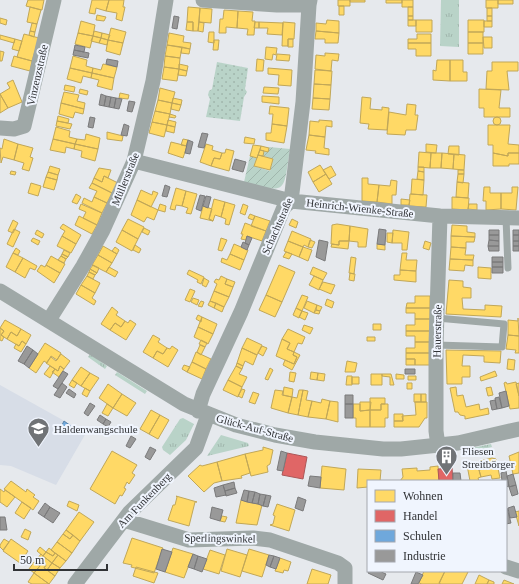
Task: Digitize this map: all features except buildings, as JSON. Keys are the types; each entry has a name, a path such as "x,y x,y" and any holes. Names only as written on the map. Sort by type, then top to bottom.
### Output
{"street":[{"name":"Vinzenzstraße","path":"0,128 14,129 24,126 54,0"},
{"name":"Müllerstraße","path":"49,320 87,260 134,161 153,81 166,0"},
{"path":"203,0 310,3"},
{"name":"Schachtstraße","path":"203,413 203,394 241,312 284,207 291,201 303,102 310,3"},
{"name":"Heinrich-Wienke-Straße","path":"134,161 291,201 440,216 512,218"},
{"name":"Hauerstraße","path":"438,446 436,429 436,345 440,216"},
{"name":"Glück-Auf-Straße","path":"0,291 184,404 203,413 236,425 274,435 315,442 383,449 438,446 519,429"},
{"name":"Am Funkenberg","path":"75,584 124,520 166,476 196,448 203,413"},
{"name":"Sperlingswinkel","path":"124,520 189,540 253,538 270,540 338,563 345,568 346,584"},
{"path":"507,567 519,571"}],"lane":[{"path":"508,268 512,218"},
{"path":"436,345 502,348 504,324 437,318"}],"shaded area":[{"name":"Haldenwangschule","path":"0,385 86,433 56,485 11,466 0,465"}],"green space":[{"path":"441,0 459,0 459,47 440,46"},
{"path":"217,62 248,68 245,89 247,92 244,97 240,121 206,117 210,99 208,95 209,91 212,89"},
{"path":"269,147 290,149 284,182 281,186 276,188 269,188 244,182 250,156 257,158 254,166 270,171 273,159 263,156 264,151 268,152"},
{"path":"90,354 107,366 105,369 88,357"},
{"path":"117,372 147,391 145,394 115,375"},
{"path":"183,418 194,424 186,440 170,455 163,450 162,447 180,419"},
{"path":"221,435 248,443 249,446 207,456"},
{"path":"491,444 492,447 467,452 466,449"}],"place":[{"name":"Haldenwangschule","path":"38,448"},
{"name":"Fliesen Streitbörger","path":"446,476"}]}
